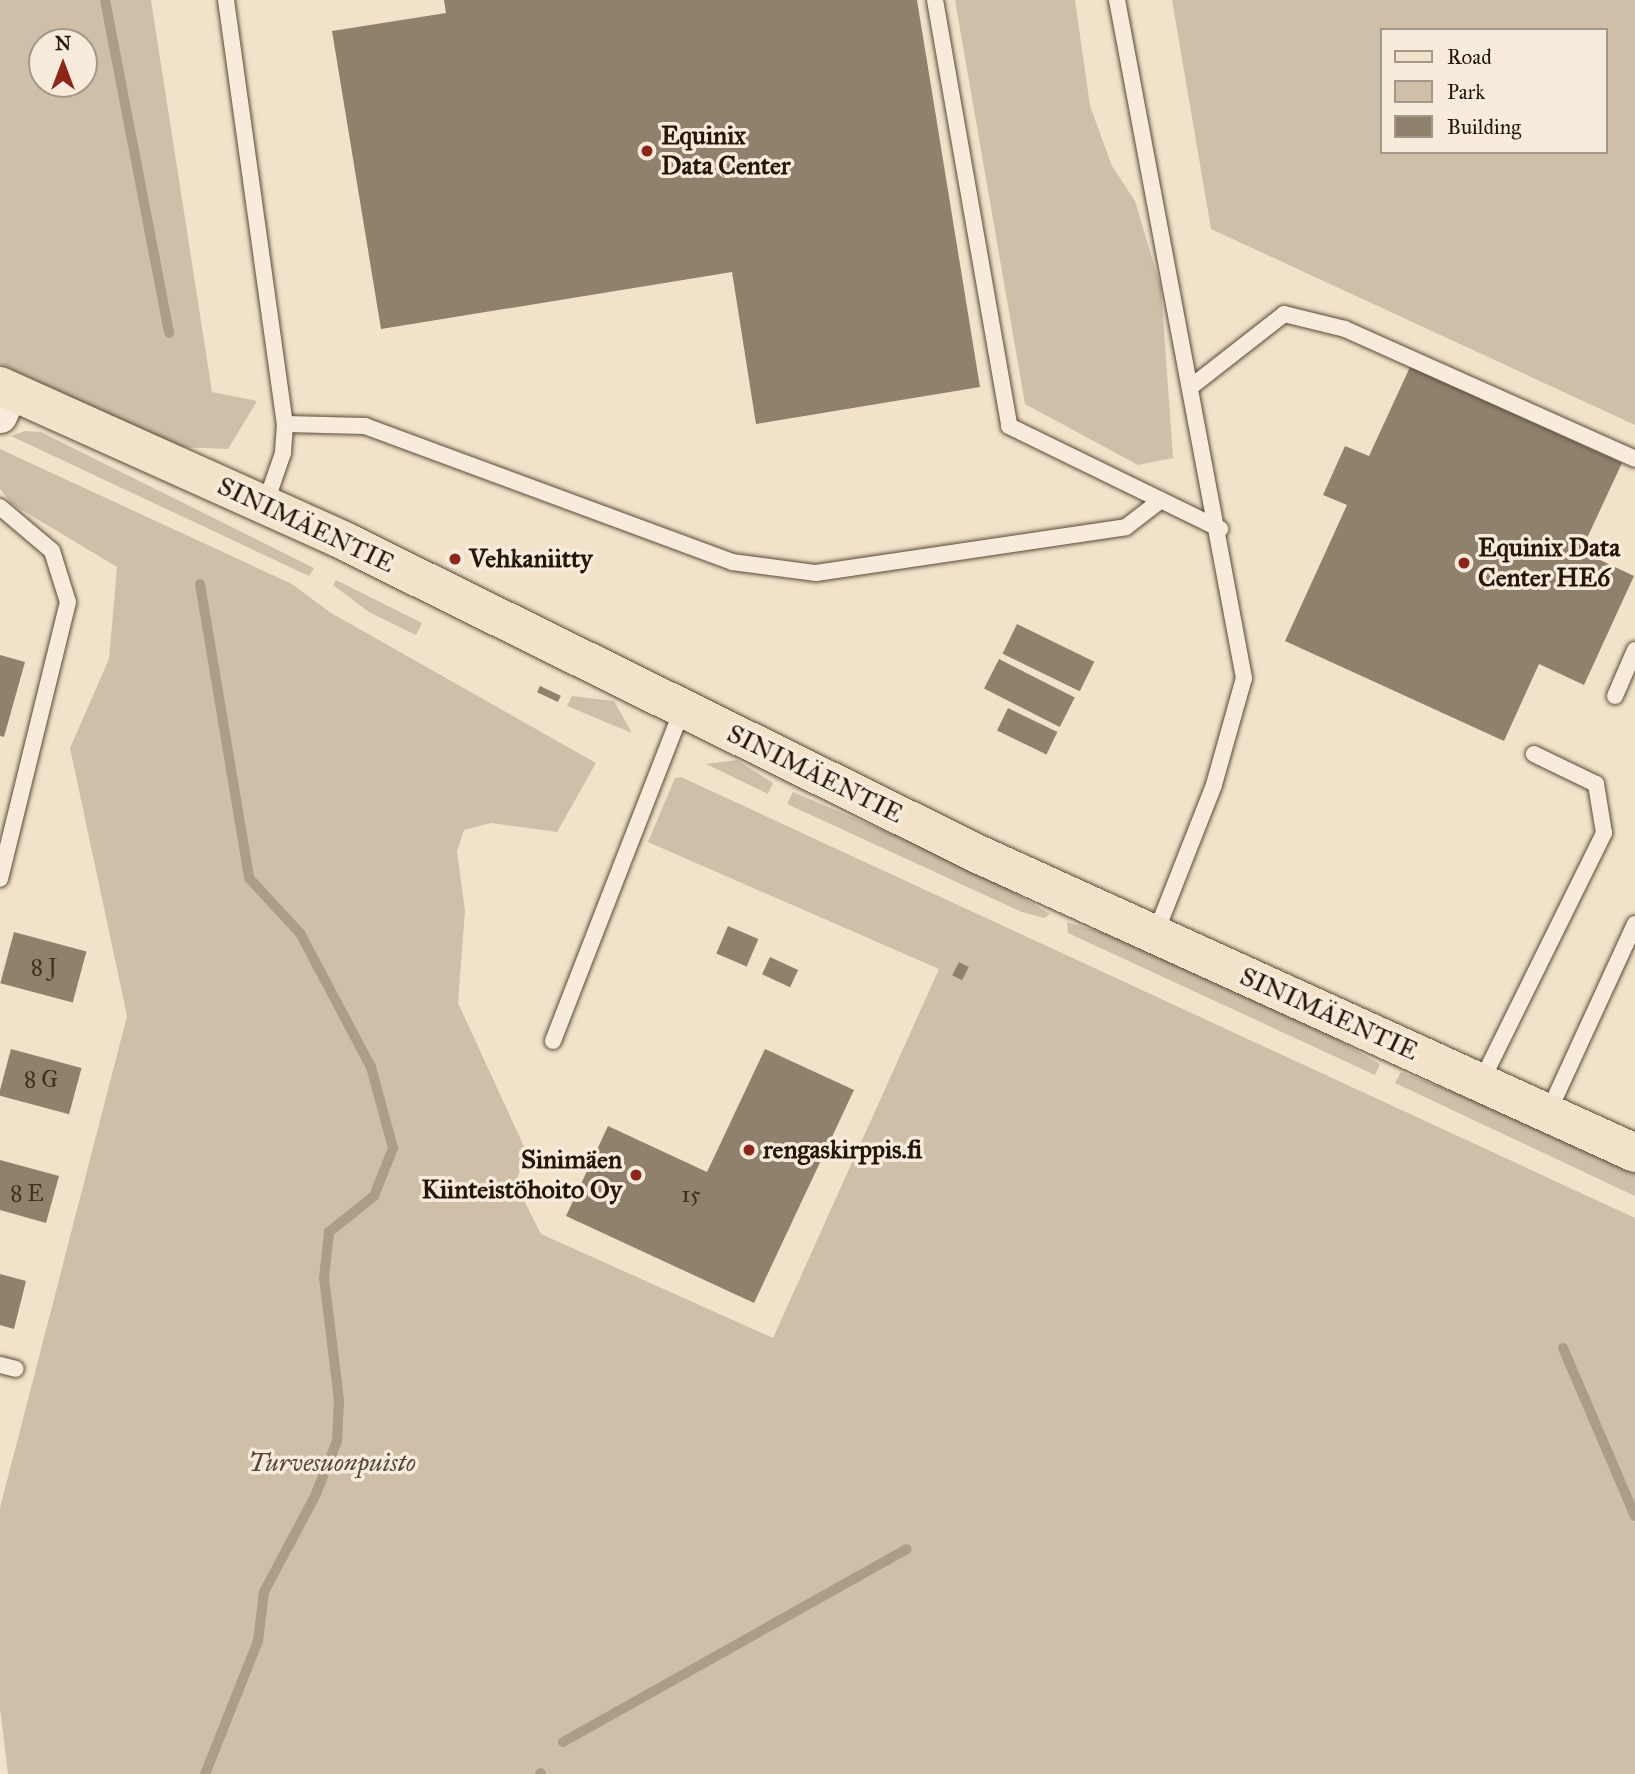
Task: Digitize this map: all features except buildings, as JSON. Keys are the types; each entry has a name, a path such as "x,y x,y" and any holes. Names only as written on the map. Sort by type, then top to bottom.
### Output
{"main road":[{"name":"SINIMÄENTIE","path":"4,398 265,505 980,855 1635,1153"}],"lane":[{"path":"226,0 285,424 283,453 265,505"},
{"path":"935,0 1010,426 1220,529"},
{"path":"1117,0 1220,529 1244,678 1214,785 1155,935"},
{"path":"1192,386 1284,314 1345,330 1635,459"},
{"path":"285,424 365,426 732,562 816,573 1126,527 1161,500"},
{"path":"0,507 52,551 68,602 0,879"},
{"path":"1615,696 1635,650"},
{"path":"553,1041 682,708"},
{"path":"1481,1082 1604,834 1596,784 1534,754"},
{"path":"1548,1113 1635,924"},
{"path":"1619,958 1635,965"}],"green space":[{"path":"0,0 151,0 212,392 257,401 228,449 178,447 0,364"},
{"path":"955,0 1075,0 1090,106 1112,166 1135,201 1161,288 1173,458 1138,465 1025,404"},
{"path":"1172,0 1635,0 1635,425 1211,229"},
{"path":"25,431 41,432 314,568 309,576 11,436"},
{"name":"Turvesuonpuisto","path":"0,449 292,584 331,613 596,763 557,832 491,823 464,830 457,851 465,911 458,1003 527,1153 515,1183 541,1234 773,1338 939,969 648,842 675,778 681,777 1635,1218 1635,1774 8,1774 0,1708 0,1508 127,1016 70,748 109,659 117,567 12,504 0,489"},
{"path":"336,580 422,623 416,635 369,612 333,585"},
{"path":"572,696 614,701 632,733 567,706"},
{"path":"737,760 773,783 768,794 706,764"},
{"path":"793,792 980,872 1050,914 1044,918 1022,912 787,804"},
{"path":"1067,922 1158,950 1267,999 1380,1064 1375,1075 1068,933"},
{"path":"1401,1072 1517,1116 1635,1171 1635,1196 1395,1083"}],"waterway":[{"path":"105,0 169,333"},
{"path":"200,584 249,878 300,933 371,1067 393,1148 374,1196 329,1232 324,1278 339,1401 337,1441 315,1496 264,1592 258,1641 205,1774"},
{"path":"1563,1348 1635,1516"},
{"path":"563,1742 907,1549"}],"place":[{"name":"Equinix Data Center","path":"647,151"},
{"name":"Vehkaniitty","path":"455,559"},
{"name":"Equinix Data Center HE6","path":"1464,563"},
{"name":"rengaskirppis.fi","path":"749,1150"},
{"name":"Sinimäen Kiinteistöhoito Oy","path":"636,1175"}]}
